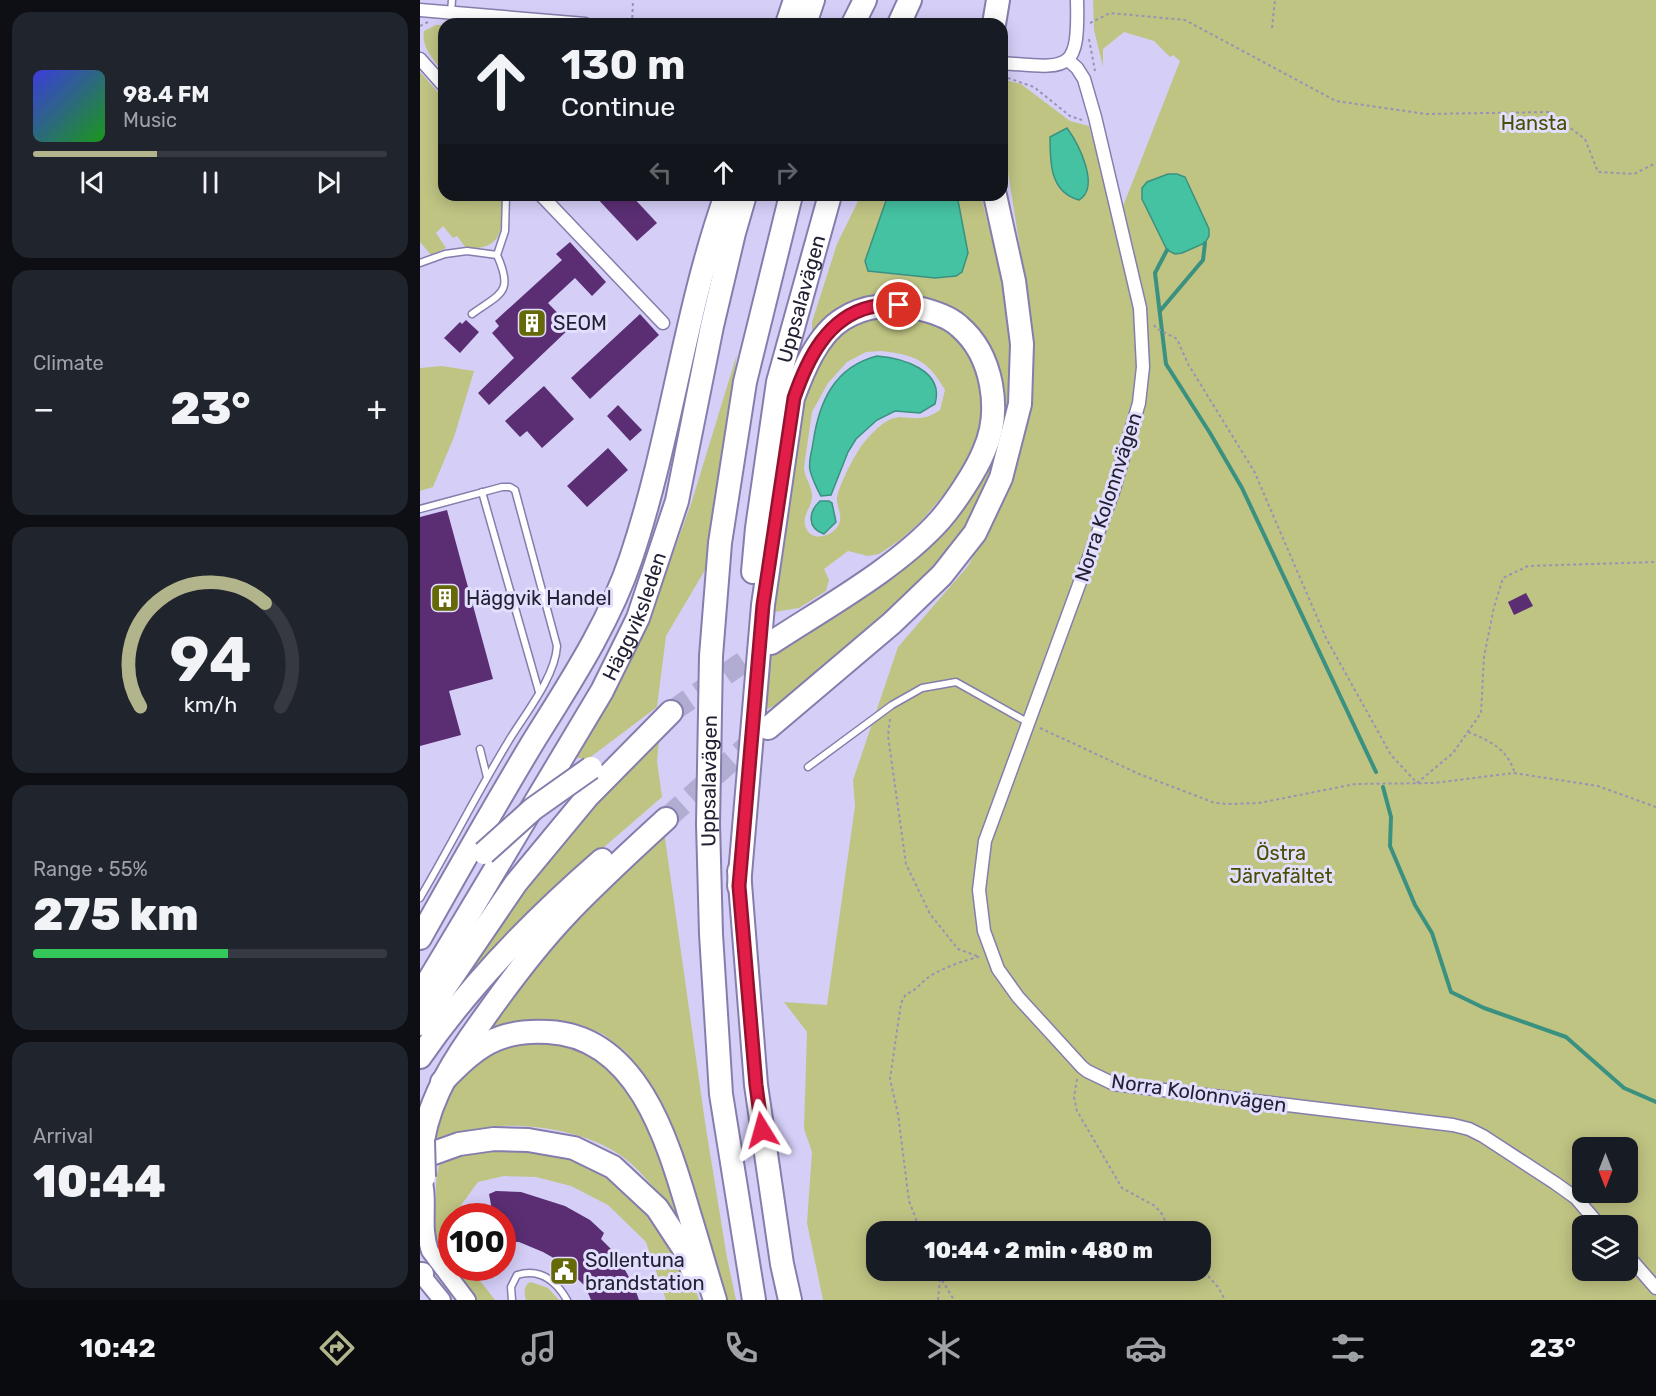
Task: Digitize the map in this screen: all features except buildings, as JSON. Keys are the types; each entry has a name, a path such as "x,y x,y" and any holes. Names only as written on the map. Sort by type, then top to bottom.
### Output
{"highway":[{"path":"789,18 795,0"},
{"path":"807,18 813,0"},
{"path":"856,18 865,0"},
{"path":"902,18 910,0"},
{"path":"995,18 998,0"},
{"path":"420,938 427,906 492,812 576,670 606,615 630,560 662,450 693,312 724,201"},
{"name":"Häggviksleden","path":"420,995 596,701 638,618 677,501 712,326 743,201"},
{"name":"Uppsalavägen","path":"754,1300 721,1094 711,934 708,824 711,656 720,543 745,382 790,201"},
{"name":"Uppsalavägen","path":"790,1300 782,1264 756,1085 739,886 743,671 757,528 778,382 828,201"},
{"path":"768,728 884,631 942,575 975,533 1001,478 1020,404 1022,344 1014,281 996,201"},
{"path":"739,886 763,605 794,398 804,369 825,336 842,319 871,307 899,305 931,311 958,325 972,341 986,364 992,393 993,422 985,451 972,474 940,519 914,545 879,572 771,643"},
{"path":"420,1024 516,883 588,796 671,712 533,809 427,906"},
{"path":"420,1057 476,984 518,937 553,902 666,811 562,919 498,998 468,1040 442,1082 431,1106 423,1167"},
{"path":"442,1082 467,1056 486,1043 511,1034 533,1031 554,1032 577,1038 597,1047 617,1062 634,1080 669,1146 714,1300"},
{"path":"423,1167 459,1144 494,1139 528,1140 574,1148 613,1167 657,1208 684,1249 704,1300"}],"main road":[{"path":"423,1167 426,1194 422,1210 426,1241 430,1251 467,1300"},
{"path":"420,1274 442,1300"}],"street":[{"path":"1008,63 1053,67 1068,60 1077,46 1077,0"},
{"path":"420,9 451,6 540,18"},
{"path":"420,59 438,79"},
{"name":"Norra Kolonnvägen","path":"1068,60 1084,79 1095,117 1140,308 1143,367 1139,403 1113,492 985,841 979,890 986,955 1018,997 1082,1067 1114,1084 1453,1125 1469,1129 1484,1136 1555,1183 1576,1198 1591,1215"},
{"path":"547,201 663,322"},
{"path":"1638,1267 1656,1288"}],"lane":[{"path":"472,314 501,294 506,283 504,270 497,255 506,231 506,201"},
{"path":"420,263 445,254 467,251 497,255"},
{"path":"420,509 502,487 515,490 557,646 554,662 539,692 488,778 427,906"},
{"path":"482,492 539,692"},
{"path":"808,767 892,705 922,688 956,682 1029,723"},
{"path":"480,748 488,778"},
{"path":"512,1300 511,1287 517,1275 538,1273 559,1286 567,1300"}],"path":[{"path":"632,18 633,0"},
{"path":"1272,28 1275,0"},
{"path":"1088,30 1087,24 1110,13 1185,20 1336,101 1426,114 1549,112 1585,139 1598,172 1634,174 1656,163"},
{"path":"1088,37 1096,77"},
{"path":"1008,78 1034,87 1060,109 1077,119 1095,117"},
{"path":"1156,328 1177,339 1188,364 1254,471 1326,638 1391,755 1417,783"},
{"path":"1417,783 1453,753 1481,713 1484,657 1494,607 1503,578 1528,566 1656,562"},
{"path":"892,705 888,736 906,864 930,915 958,949 986,955"},
{"path":"1029,723 1139,774 1215,803 1259,803 1355,784 1434,783 1514,773 1598,786 1656,807"},
{"path":"1468,732 1498,746 1512,766 1514,773"},
{"path":"917,1221 909,1201 898,1114 890,1079 901,1003 906,994 915,991 925,980 969,958 986,955"},
{"path":"1082,1067 1074,1097 1077,1111 1122,1188 1155,1206 1165,1221"},
{"path":"1211,1279 1225,1300"},
{"path":"938,1300 940,1281"},
{"path":"942,1281 954,1300"}],"green space":[{"name":"Östra Järvafältet","path":"1093,0 1656,0 1656,1300 823,1300 807,1223 812,1152 804,1129 807,1032 784,1002 827,1005 855,806 853,780 898,647 968,566 1009,491 1023,441 1032,395 1032,347 1028,298 1008,172 1008,81 1021,84 1070,121 1089,126 1116,224 1180,61 1173,55 1170,57 1154,41 1124,32 1103,49 1103,67 1094,30"},
{"path":"438,25 438,65 424,43 424,31"},
{"path":"420,72 438,92 438,201 502,201 502,216 499,234 495,240 479,248 466,248 457,236 453,238 443,226 436,233 446,248 431,255 420,242"},
{"path":"858,201 886,201 865,261 871,272 935,278 956,276 962,271 968,253 958,201 982,201 1007,311 1010,361 1008,394 995,458 969,519 952,546 931,572 895,608 776,705 765,710 768,659 907,559 997,431 962,315 930,298 906,293 867,297 837,312 812,335 812,322 837,244"},
{"path":"908,311 957,335 979,371 984,410 977,438 962,469 946,492 921,521 900,540 879,554 868,556 848,551 824,569 829,580 826,591 799,608 774,612 772,586 802,396 817,361 837,335 855,322","holes":["881,351 912,357 933,372 945,390 940,410 925,417 891,419 875,430 859,450 842,483 837,497 839,524 833,532 823,536 813,535 809,533 805,524 805,516 812,494 804,467 812,412 828,383 847,362 866,352"]},
{"path":"737,354 705,570 666,636 657,707 588,759 578,758 575,754 575,747 661,587 692,501"},
{"path":"442,366 474,371 454,437 433,487 420,491 420,368"},
{"path":"659,741 657,761 662,797 530,911 440,1013 532,875 571,824"},
{"path":"664,831 705,1122 736,1300 717,1300 695,1232 664,1109 645,1077 626,1052 603,1034 578,1024 538,1020 512,1023 477,1036 571,917"},
{"path":"537,1040 563,1043 583,1051 621,1078 655,1133 687,1231 655,1189 627,1160 604,1145 589,1139 538,1127 504,1126 474,1129 431,1141 441,1095 468,1067 512,1044"},
{"path":"492,1145 560,1152 620,1182 647,1206 692,1279 699,1300 666,1300 646,1242 608,1205 571,1186 536,1177 504,1176 478,1182 463,1203 438,1203 438,1244 435,1216 436,1183 440,1163 463,1151"},
{"path":"462,1281 480,1281 495,1300 477,1300"},
{"path":"531,1282 548,1288 559,1300 526,1300 525,1287"}],"shaded area":[{"path":"1067,128 1077,144 1088,175 1085,194 1079,200 1069,196 1057,183 1050,157 1050,137"},
{"path":"1168,174 1185,177 1209,229 1209,236 1205,243 1175,254 1167,250 1142,199 1142,188 1147,182"},
{"path":"886,201 958,201 968,253 962,272 956,276 935,278 868,271 865,261"},
{"path":"877,356 909,363 928,374 934,382 935,404 920,413 895,411 877,420 856,439 848,452 831,495 821,496 809,464 819,414 831,388 839,378 862,361"},
{"path":"820,501 832,503 836,522 824,534 815,528 811,519 813,510"}],"waterway":[{"path":"1160,311 1203,260 1205,243"},
{"path":"1167,250 1155,273 1166,364 1242,488 1376,772"},
{"path":"1383,787 1391,817 1390,846 1415,905 1432,933 1451,992 1484,1008 1566,1037 1624,1088 1656,1102"}],"tunnel":[{"path":"671,712 771,643"},
{"path":"666,819 761,734"}],"place":[{"name":"SEOM","path":"532,323"},
{"name":"Häggvik Handel","path":"445,598"},
{"name":"Sollentuna brandstation","path":"564,1271"}],"route":[{"path":"762,1130 739,886 763,605 777,500 794,398 804,369 825,336 842,319 871,307 899,305"}],"park label":[{"name":"Hansta","path":"1534,123"}]}
